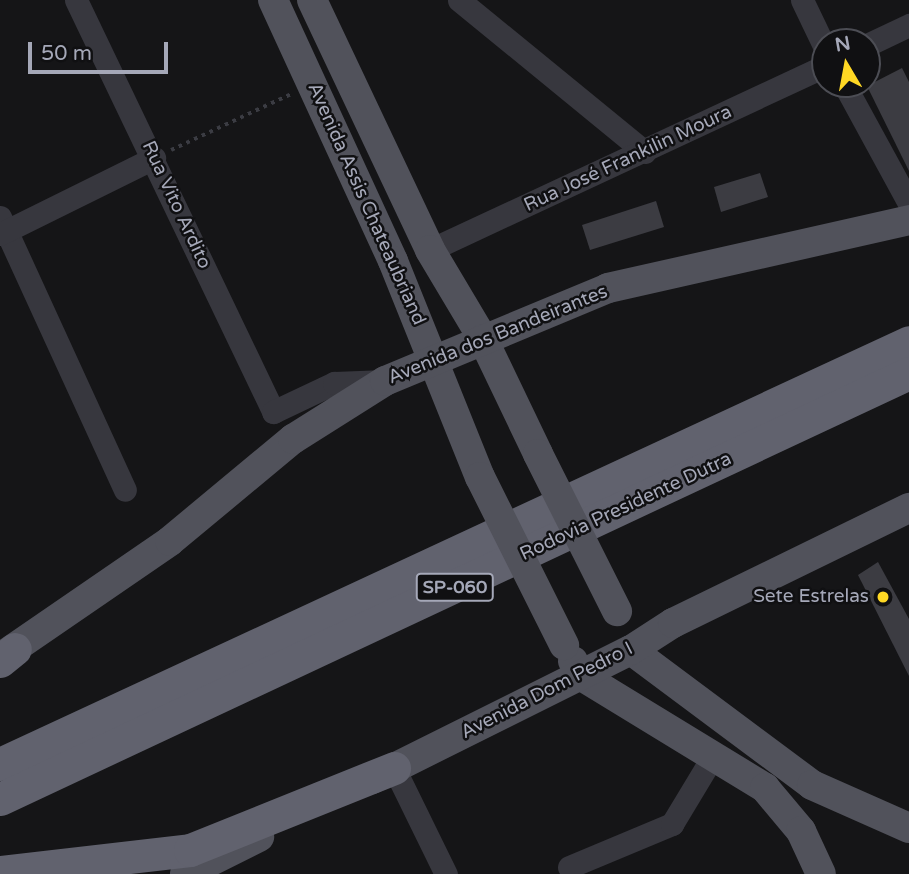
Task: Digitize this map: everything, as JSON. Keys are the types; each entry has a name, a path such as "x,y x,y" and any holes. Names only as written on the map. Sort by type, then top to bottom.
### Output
{"highway":[{"name":"Rodovia Presidente Dutra","path":"0,764 909,342"},
{"name":"Rodovia Presidente Dutra","path":"0,799 909,373"},
{"path":"0,872 190,850 394,768"}],"main road":[{"name":"Avenida Assis Chateaubriand","path":"273,0 393,261 480,477 580,675"},
{"name":"Avenida Assis Chateaubriand","path":"312,0 430,250 483,339 617,611 631,650"},
{"path":"313,84 344,68"},
{"name":"Avenida dos Bandeirantes","path":"5,656 170,541 293,439 385,381 608,288 909,220"},
{"name":"Avenida Dom Pedro I","path":"185,874 631,650 673,624 909,508"},
{"path":"631,650 812,785 909,828"},
{"path":"580,675 765,788 801,831 821,874"}],"street":[{"name":"Rua Vito Ardito","path":"76,0 273,412 334,383 385,381"},
{"path":"459,0 645,152"},
{"path":"802,0 815,28"},
{"path":"881,38 909,25"},
{"name":"Rua José Frankilin Moura","path":"430,250 811,73"},
{"path":"852,98 909,204"},
{"path":"125,490 2,227 153,158"},
{"path":"569,867 672,824 713,757"},
{"path":"394,768 446,874"}],"path":[{"path":"153,158 313,84"}],"building":[{"path":"902,68 909,82 909,171 873,98 881,98 881,79"},
{"path":"760,173 768,197 721,212 714,187"},
{"path":"656,201 664,227 590,250 582,225"},
{"name":"Sete Estrelas","path":"878,562 909,619 909,676 858,575"}],"place":[{"name":"Sete Estrelas","path":"883,597"}]}
